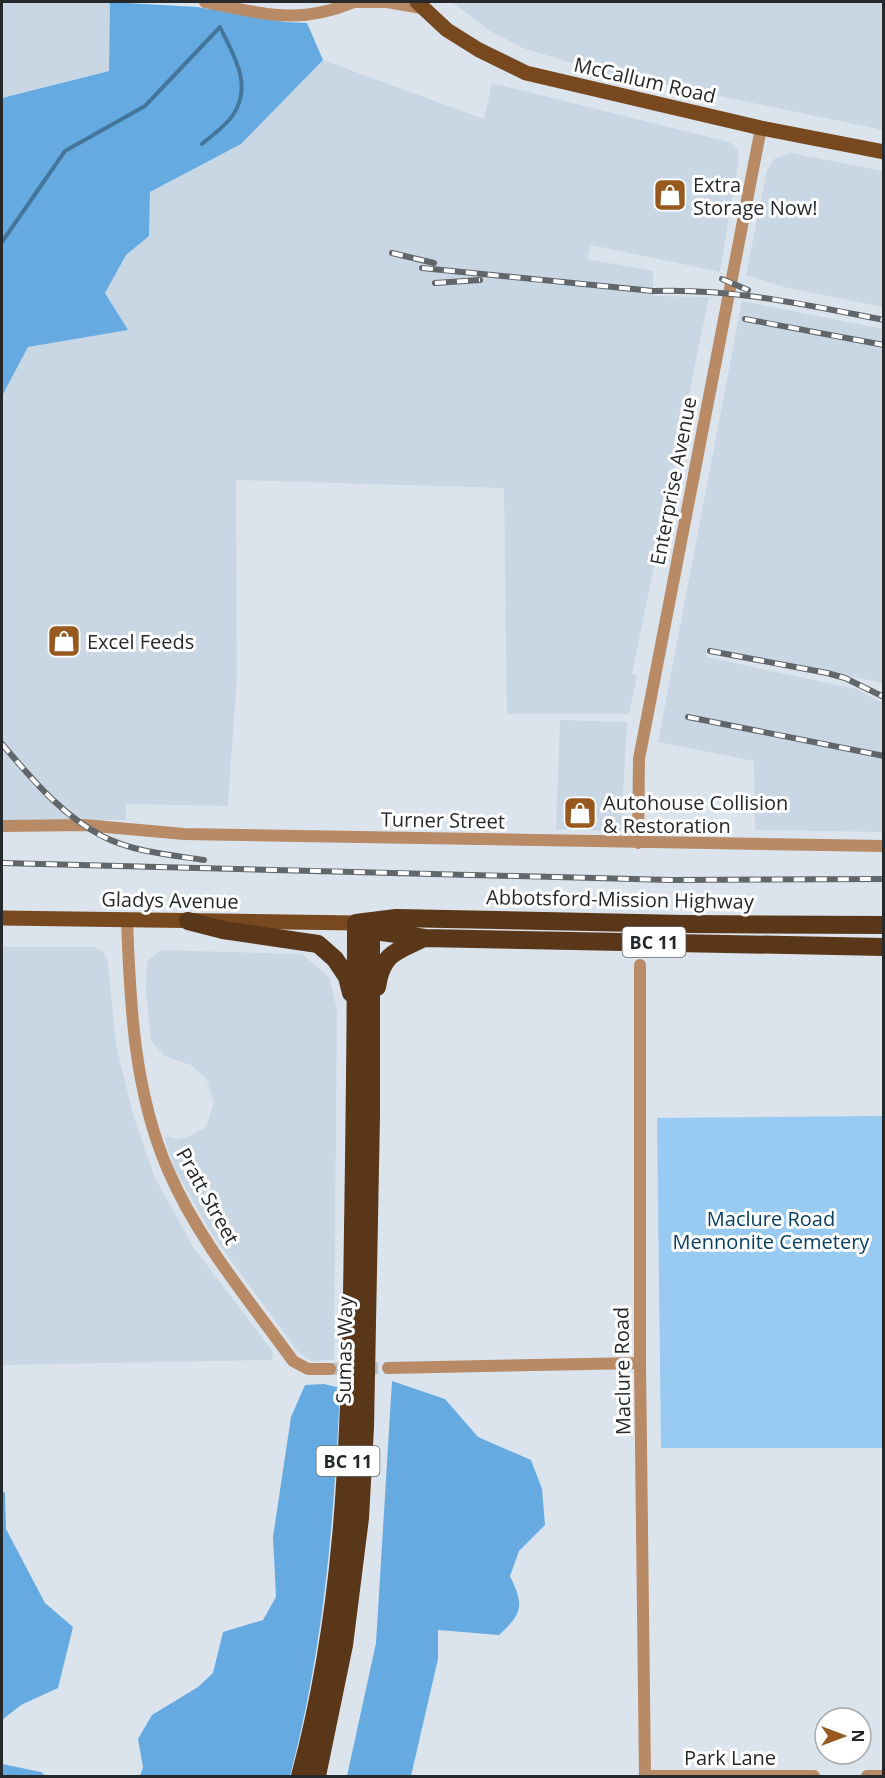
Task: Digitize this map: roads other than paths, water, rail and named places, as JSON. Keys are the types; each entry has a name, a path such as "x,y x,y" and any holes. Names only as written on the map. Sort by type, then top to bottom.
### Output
{"highway":[{"name":"Abbotsford-Mission Highway","path":"363,926 396,918 685,924 884,925"},
{"path":"188,921 223,930 311,942 318,944 335,959 351,990 364,1084"},
{"name":"Sumas Way","path":"317,1776 344,1645 360,1518 365,1427 363,926"},
{"name":"BC 11","path":"363,926 425,938 884,946"},
{"path":"364,1084 375,1060 377,984 382,965 396,950 425,938"},
{"name":"Sumas Way","path":"300,1776 316,1712 329,1642 345,1515 364,1084"}],"main road":[{"name":"McCallum Road","path":"419,5 447,30 479,50 526,73 761,128 884,152"},
{"name":"Gladys Avenue","path":"2,918 363,926"}],"street":[{"path":"204,2 280,16 304,17 328,13 354,2 419,5"},
{"name":"Enterprise Avenue","path":"638,843 639,759 761,128"},
{"name":"Turner Street","path":"2,826 84,825 184,834 884,846"},
{"name":"Pratt Street","path":"127,920 134,1041 150,1122 168,1171 206,1241 293,1361 308,1369 330,1369"},
{"name":"Maclure Road","path":"640,965 640,1363 645,1776"},
{"path":"388,1368 640,1363"},
{"name":"Park Lane","path":"645,1776 814,1776"},
{"path":"867,1776 884,1776"}],"waterway":[{"path":"2,242 65,151 145,106 220,27 236,60 241,93 239,104 230,119 202,144"}],"tunnel":[{"path":"330,1369 388,1368"}],"railway":[{"path":"392,253 434,263"},
{"path":"422,268 653,291 741,295 798,303 884,320"},
{"path":"722,279 748,290"},
{"path":"435,283 480,280"},
{"path":"745,319 884,345"},
{"path":"710,651 827,673 845,678 884,697"},
{"path":"688,717 884,756"},
{"path":"2,744 61,808 104,837 153,852 204,860"},
{"path":"2,863 672,880 884,879"}],"place":[{"name":"Extra Storage Now!","path":"670,195"},
{"name":"Excel Feeds","path":"64,641"},
{"name":"Autohouse Collision & Restoration","path":"580,813"}],"park label":[{"name":"Maclure Road Mennonite Cemetery","path":"771,1230"}]}
